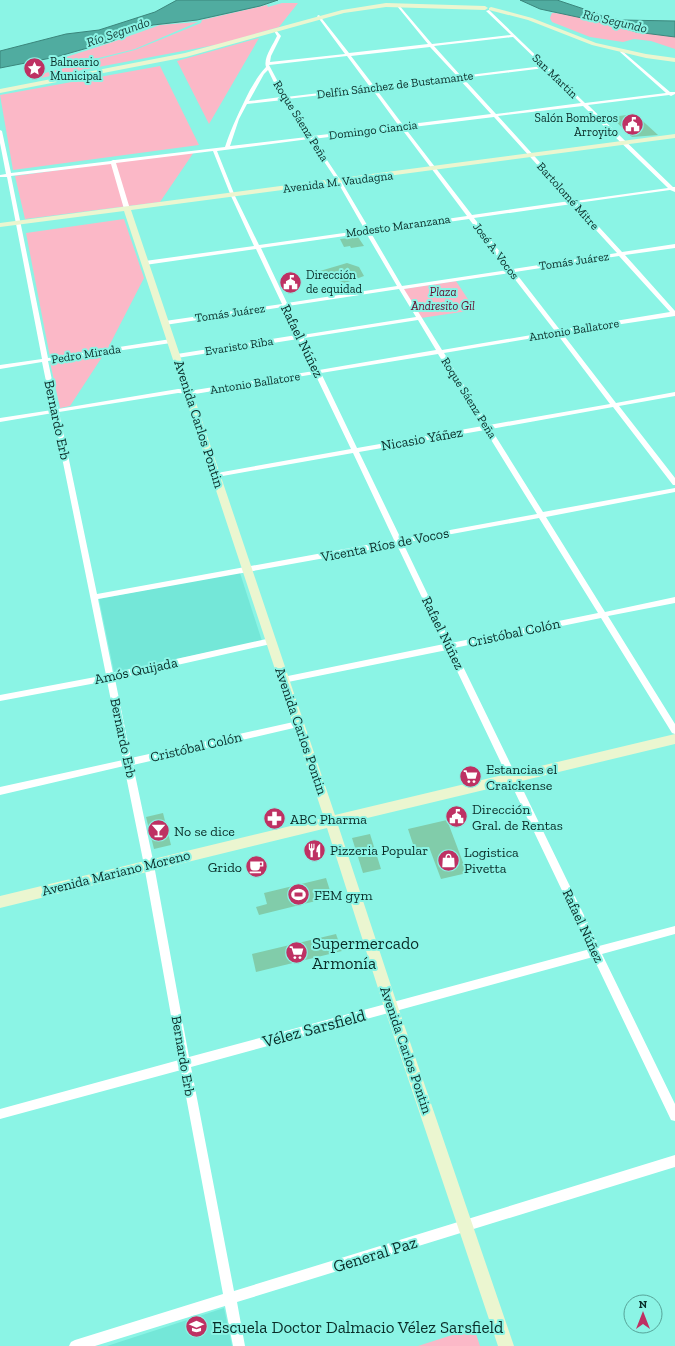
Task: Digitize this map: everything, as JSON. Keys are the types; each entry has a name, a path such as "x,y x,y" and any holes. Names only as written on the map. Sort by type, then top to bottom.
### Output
{"main road":[{"path":"0,92 167,59 221,45 319,16 372,6 398,5 462,7 515,14 584,42 675,60"},
{"path":"0,88 221,45"},
{"name":"Avenida M. Vaudagna","path":"0,225 233,196 675,136"},
{"name":"Avenida Carlos Pontin","path":"128,209 217,475 391,1007 506,1346"},
{"name":"Avenida Mariano Moreno","path":"0,902 331,821 675,740"}],"street":[{"name":"Bartolomé Mitre","path":"398,5 460,78 496,115 675,314"},
{"name":"San Martín","path":"488,10 513,36 674,189"},
{"name":"José A. Vocos","path":"319,16 436,169 558,333 675,483"},
{"path":"268,66 269,56 279,36 274,30"},
{"path":"227,147 237,119 245,103 262,72 268,66 347,54 513,36"},
{"path":"621,50 623,54 675,98"},
{"name":"Roque Sáenz Peña","path":"268,66 284,98 339,181 439,351 675,731"},
{"name":"Delfín Sánchez de Bustamante","path":"245,103 546,67"},
{"name":"Domingo Ciancia","path":"4,176 113,161 675,93"},
{"name":"Bernardo Erb","path":"0,131 4,176 18,223 149,865 185,1064 239,1346"},
{"name":"Rafael Núñez","path":"214,149 233,196 300,337 675,1116"},
{"name":"Avenida Carlos Pontin","path":"113,161 128,209"},
{"name":"Modesto Maranzana","path":"145,263 470,216 674,189"},
{"name":"Tomás Juárez","path":"165,323 675,246"},
{"name":"Antonio Ballatore","path":"0,420 178,391 195,392 318,373 439,351 675,314"},
{"name":"Evaristo Riba","path":"177,356 419,318"},
{"name":"Pedro Mirada","path":"0,367 171,340"},
{"name":"Nicasio Yáñez","path":"217,475 675,394"},
{"name":"Vicenta Ríos de Vocos","path":"94,597 232,570 248,570 399,543 675,490"},
{"name":"Cristóbal Colón","path":"283,680 675,600"},
{"name":"Amós Quijada","path":"0,698 110,677 271,641"},
{"name":"Cristóbal Colón","path":"0,791 298,724"},
{"name":"Vélez Sarsfield","path":"0,1114 675,930"},
{"name":"General Paz","path":"75,1346 675,1161"}],"shaded area":[{"path":"233,573 240,573 262,641 114,672 99,599"},
{"name":"Escuela Doctor Dalmacio Vélez Sarsfield","path":"224,1308 232,1346 107,1346"}],"green space":[{"path":"282,3 298,3 279,27 220,44 40,78 45,73 135,50 201,23 202,20"},
{"path":"552,13 572,14 675,36 675,49 651,41 634,39 623,42 590,37 552,22 550,18"},
{"path":"198,22 135,49 70,65 63,58 160,25"},
{"path":"259,38 209,124 177,61"},
{"path":"160,66 199,145 13,170 0,95"},
{"path":"194,152 160,202 25,219 15,176"},
{"path":"124,219 144,278 108,348 50,357 26,233"},
{"name":"Plaza Andresito Gil","path":"456,281 475,310 421,318 403,289"},
{"path":"104,354 70,406 60,408 50,362"},
{"path":"474,1328 480,1346 418,1346"}],"water":[{"name":"Río Segundo","path":"177,0 278,0 260,6 197,20 153,25 112,41 56,57 0,68 0,51 66,34 99,30 155,12"},
{"name":"Río Segundo","path":"520,0 557,0 604,17 621,20 675,21 675,37 636,32 619,26 540,9"}],"building":[{"name":"Salón Bomberos Arroyito","path":"635,114 658,135 632,137 611,117"},
{"path":"358,237 364,246 351,248 350,246 344,247 340,239"},
{"path":"347,263 359,267 364,276 345,283 331,278 337,274 320,271"},
{"name":"Dirección de equidad","path":"292,276 299,287 291,289 284,277"},
{"name":"No se dice","path":"163,813 171,845 154,849 146,817"},
{"name":"Logistica Pivetta","path":"447,820 467,873 441,879 429,847 415,850 408,829"},
{"path":"370,834 381,869 363,873 352,838"},
{"name":"FEM gym","path":"326,878 332,897 259,915 256,907 267,904 264,893"},
{"name":"Supermercado Armonía","path":"336,934 342,951 256,972 252,954"}],"place":[{"name":"Balneario Municipal","path":"34,69"},
{"name":"Salón Bomberos Arroyito","path":"633,125"},
{"name":"Dirección de equidad","path":"291,282"},
{"name":"Estancias el Craickense","path":"471,777"},
{"name":"Dirección Gral. de Rentas","path":"457,817"},
{"name":"ABC Pharma","path":"275,819"},
{"name":"No se dice","path":"159,831"},
{"name":"Pizzeria Popular","path":"314,850"},
{"name":"Logistica Pivetta","path":"448,860"},
{"name":"Grido","path":"257,867"},
{"name":"FEM gym","path":"298,895"},
{"name":"Supermercado Armonía","path":"297,953"},
{"name":"Escuela Doctor Dalmacio Vélez Sarsfield","path":"197,1327"}]}
